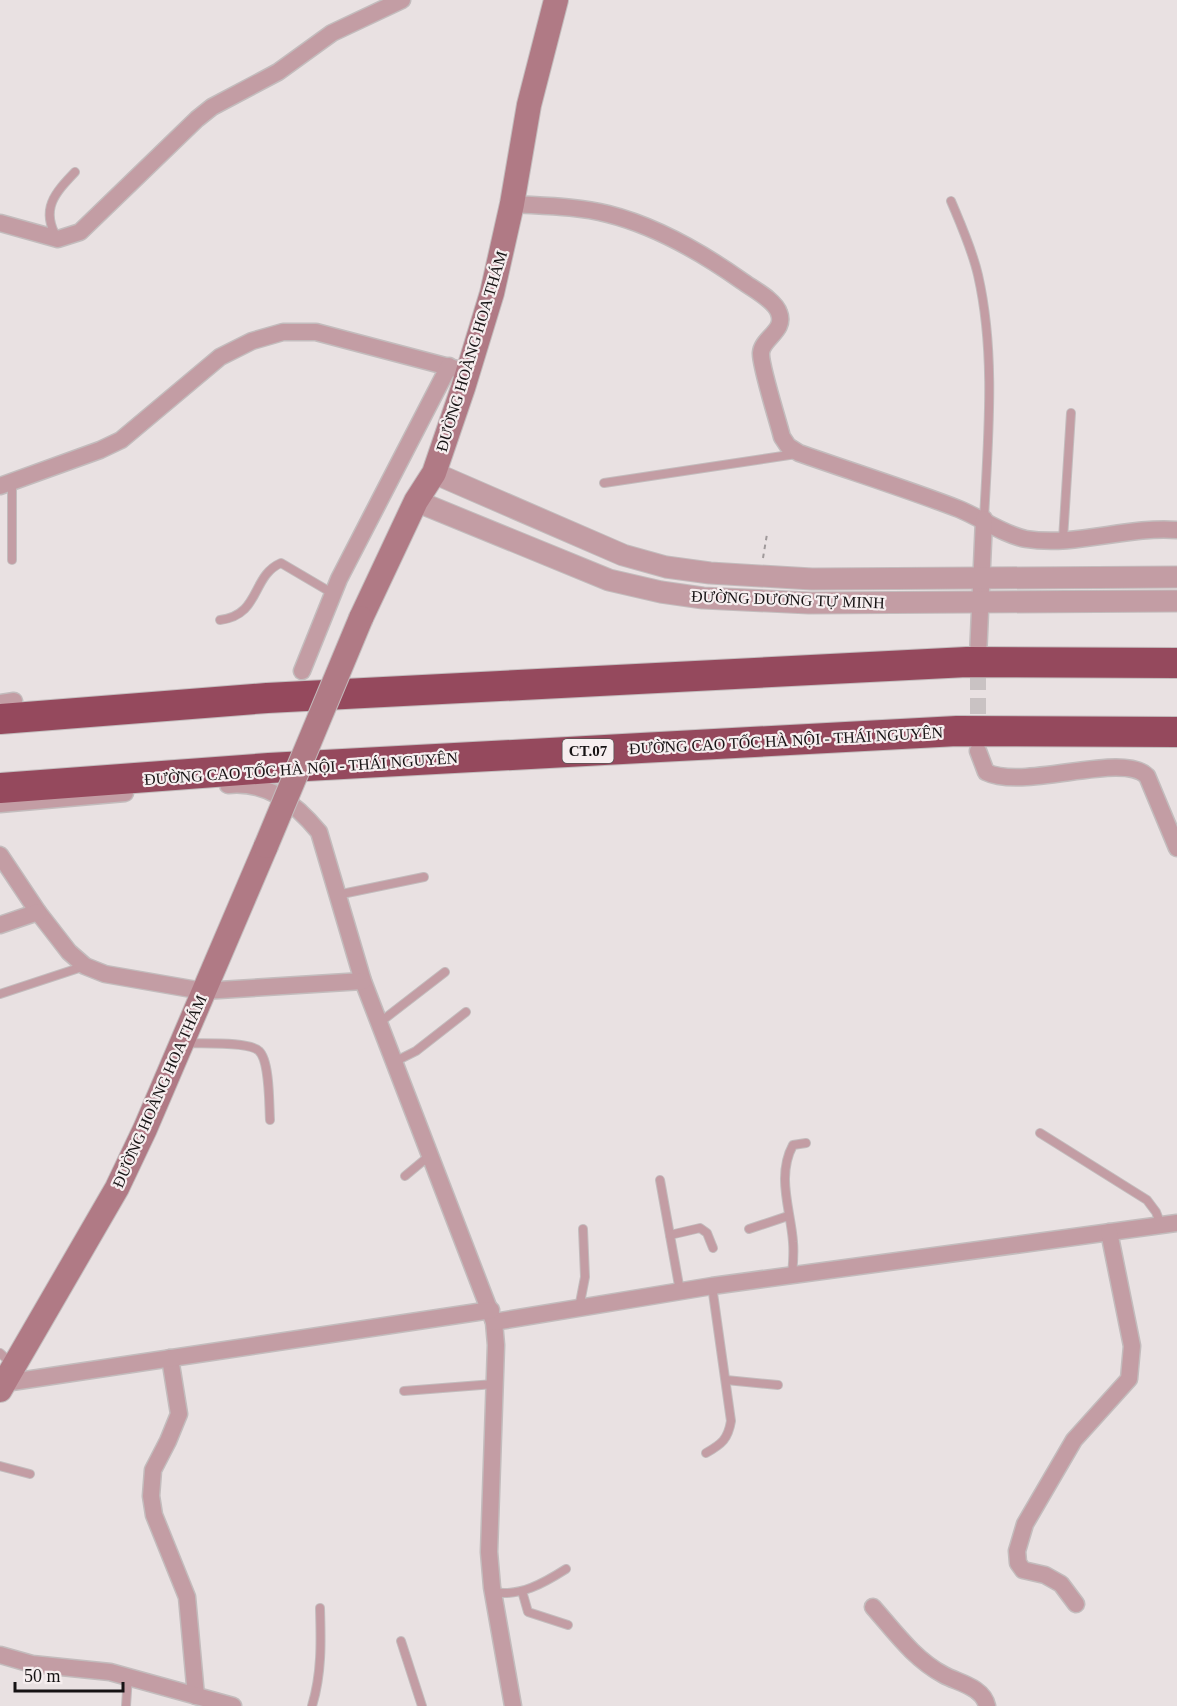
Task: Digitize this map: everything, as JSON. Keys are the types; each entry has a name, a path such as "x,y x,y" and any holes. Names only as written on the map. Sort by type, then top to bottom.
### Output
{"highway":[{"path":"5,708 267,698 967,662 1177,663"},
{"name":"ĐƯỜNG CAO TỐC HÀ NỘI - THÁI NGUYÊN","path":"0,789 281,767 957,731 1177,732"}],"main road":[{"name":"ĐƯỜNG HOÀNG HOA THÁM","path":"5,1373 117,1188 145,1129 361,618 416,501 434,472 458,369 492,293 512,204 529,105 554,1"}],"street":[{"path":"0,223 58,239 68,238 88,227 197,119 213,107 278,72 332,33 402,0"},
{"path":"512,204 563,207 607,214 653,230 727,271 774,306 780,319 779,326 763,346 762,362 782,436 788,446 799,453 913,491 984,519 1024,538 1063,539 1121,531 1177,530"},
{"path":"6,484 100,450 121,440 220,357 252,341 283,332 316,332 458,369 332,593 302,671"},
{"name":"ĐƯỜNG DƯƠNG TỰ MINH","path":"434,472 623,555 666,567 710,573 812,579 1177,577"},
{"name":"ĐƯỜNG DƯƠNG TỰ MINH","path":"416,501 609,580 661,592 704,598 809,603 1177,601"},
{"path":"978,657 984,519"},
{"path":"978,751 986,772 1008,778 1120,768 1142,770 1147,776 1177,848"},
{"path":"0,804 240,783 257,785 296,807 319,832 363,981 493,1316 494,1384 488,1515 493,1592 513,1706"},
{"path":"0,855 38,912 69,952 85,966 105,974 203,991 363,981"},
{"path":"0,925 38,912"},
{"path":"5,1373 170,1358 493,1316 579,1308 712,1286 1169,1224"},
{"path":"1076,1604 1061,1584 1045,1575 1023,1570 1018,1563 1017,1551 1024,1524 1074,1440 1111,1403 1129,1379 1132,1346 1110,1232"},
{"path":"170,1358 179,1414 153,1470 151,1496 154,1515 187,1597 196,1696"},
{"path":"873,1607 918,1658 944,1675 979,1692 984,1697 987,1706"},
{"path":"0,1655 32,1664 128,1676 233,1706"}],"lane":[{"path":"58,239 49,215 49,203 75,172"},
{"path":"951,201 968,239 978,275 984,317 989,417 984,519"},
{"path":"1063,539 1071,413"},
{"path":"604,483 799,453"},
{"path":"6,484 12,560"},
{"path":"220,620 241,614 249,607 264,579 281,563 332,593"},
{"path":"338,895 424,877"},
{"path":"0,994 85,966"},
{"path":"379,1023 445,972"},
{"path":"394,1062 416,1051 466,1012"},
{"path":"180,1043 250,1046 260,1051 265,1062 270,1120"},
{"path":"1040,1133 1147,1200 1169,1224"},
{"path":"792,1275 793,1242 785,1180 790,1152 797,1143 806,1143"},
{"path":"405,1176 429,1156"},
{"path":"660,1180 680,1292"},
{"path":"749,1229 788,1216"},
{"path":"670,1235 700,1228 707,1233 713,1248"},
{"path":"579,1308 585,1277 584,1230"},
{"path":"706,1453 722,1444 729,1434 731,1421 712,1286"},
{"path":"726,1380 778,1385"},
{"path":"404,1391 494,1384"},
{"path":"0,1466 30,1474"},
{"path":"493,1592 503,1594 522,1591 566,1569"},
{"path":"522,1591 528,1612 568,1625"},
{"path":"312,1706 318,1688 321,1655 320,1608"},
{"path":"401,1641 422,1706"},
{"path":"126,1706 128,1676"}],"path":[{"path":"760,576 767,534"}],"tunnel":[{"path":"978,657 978,738"}]}
